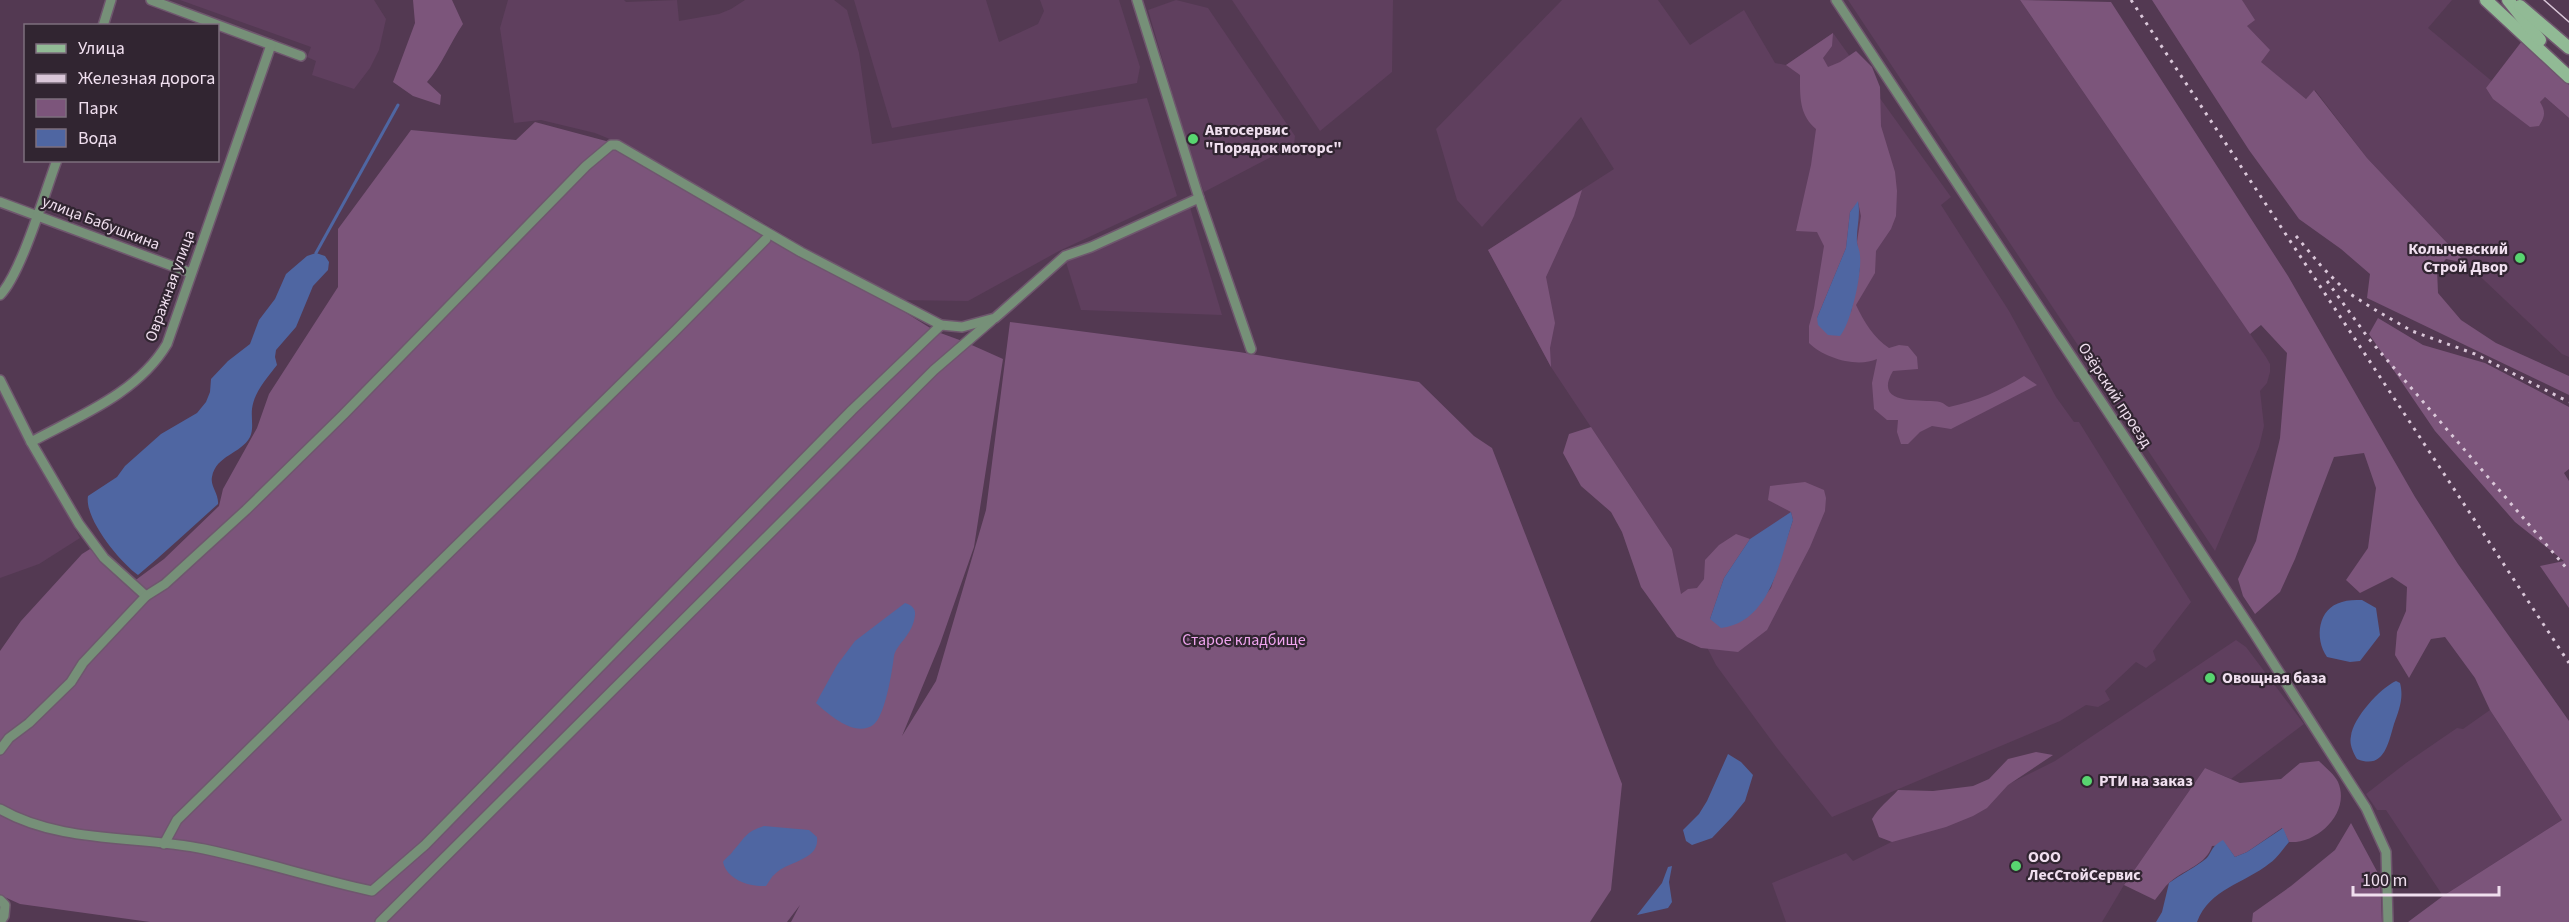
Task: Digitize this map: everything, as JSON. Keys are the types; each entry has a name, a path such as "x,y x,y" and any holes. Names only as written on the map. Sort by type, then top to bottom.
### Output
{"main road":[{"path":"2486,0 2569,77"},
{"path":"2508,0 2569,77"},
{"path":"2513,0 2569,48"}],"street":[{"path":"104,24 111,0"},
{"path":"151,0 216,24"},
{"path":"1137,0 1198,198 1251,350"},
{"name":"Озёрский проезд","path":"1836,0 2254,633 2366,808 2386,852 2388,922"},
{"path":"219,25 301,56"},
{"name":"Овражная улица","path":"31,442 120,393 156,363 167,344 272,45"},
{"path":"0,750 9,738 29,723 71,682 82,663 146,596 165,584 246,510 341,417 586,166 611,145 617,145 801,252 941,325 962,327 995,318"},
{"path":"0,295 17,266 56,162"},
{"path":"380,922 934,370 1065,256 1091,247 1198,198"},
{"name":"улица Бабушкина","path":"0,202 191,273"},
{"path":"164,844 177,820 766,239"},
{"path":"0,809 43,826 69,832 202,849 372,891 425,845 852,410 941,325"},
{"path":"0,380 31,442 79,524 104,558 146,596"},
{"path":"0,900 5,905 4,916 0,922"}],"shaded area":[{"path":"180,0 374,0 386,19 379,50 370,68 354,89 312,75 316,61 307,57 311,47"},
{"path":"508,0 624,0 626,2 677,0 679,21 719,14 745,0 834,0 847,10 859,53 872,144 1147,98 1177,196 1059,251 968,301 895,300 745,212 617,142 595,133 541,120 514,123 500,28"},
{"path":"854,0 986,0 999,42 1038,24 1044,11 1040,0 1119,0 1140,67 1137,83 892,128"},
{"path":"1176,0 1208,8 1295,136 1294,145 1204,192 1193,164 1148,10"},
{"path":"1232,0 1393,0 1392,72 1320,131"},
{"path":"1562,0 1658,0 1690,45 1744,10 1775,63 1786,65 1833,33 1951,197 1941,205 2009,311 2056,397 2074,422 2079,422 2191,602 2153,651 2156,660 2146,668 2136,662 2105,691 2110,700 2098,707 2086,705 2060,721 1832,817 1777,748 1716,665 1680,594 1672,549 1551,367 1488,250 1614,169 1581,117 1482,227 1457,200 1436,129"},
{"path":"1848,0 2020,0 2266,357 2270,364 2270,372 2267,383 2260,391 2264,426 2259,447 2215,551"},
{"path":"2242,0 2452,0 2428,28 2529,112 2545,97 2569,118 2569,357 2562,354 2466,263 2367,158 2315,90 2306,99 2260,62 2247,26"},
{"path":"1189,204 1222,315 1081,310 1065,259"},
{"path":"0,393 80,538 39,564 0,578"},
{"path":"2236,640 2246,647 2304,724 2231,779 2205,768 2124,885 2102,922 1786,922 1772,883 1846,853 1853,861 2055,761"},
{"path":"2490,710 2562,820 2443,896 2386,810 2377,810 2366,794 2457,728 2463,729"}],"green space":[{"path":"413,0 452,0 463,24 427,82 441,95 440,105 413,96 393,82 415,23"},
{"path":"2020,0 2111,2 2288,276 2415,497 2458,564 2569,721 2569,922 2408,922 2443,896 2562,820 2490,710 2475,678 2445,637 2431,639 2409,678 2395,655 2397,632 2406,611 2407,587 2392,577 2360,593 2346,580 2368,548 2376,488 2364,453 2334,457 2280,592 2255,614 2243,596 2238,579 2256,541 2280,438 2287,353 2261,325 2250,334"},
{"path":"2152,0 2242,0 2255,20 2247,26 2270,50 2261,62 2306,99 2314,90 2367,158 2466,263 2446,259 2437,269 2438,293 2461,320 2496,343 2569,376 2569,395 2367,298 2370,274 2341,249 2299,219 2249,150"},
{"path":"1833,33 1832,46 1823,58 1828,67 1856,51 1872,67 1880,87 1881,126 1895,172 1896,216 1891,229 1876,251 1875,273 1856,305 1870,329 1884,344 1889,348 1899,345 1908,346 1917,357 1918,369 1893,371 1888,383 1889,391 1903,399 1940,402 1949,407 1988,395 2024,376 2037,385 1951,429 1932,426 1920,432 1908,444 1901,444 1897,432 1898,420 1887,420 1874,409 1872,383 1877,359 1869,362 1841,360 1823,353 1809,343 1809,326 1824,246 1817,232 1796,231 1811,165 1816,129 1810,124 1803,111 1800,75 1786,65","holes":["1858,202 1861,216 1857,242 1860,268 1851,312 1817,318 1846,248 1850,212"]},
{"path":"2522,41 2569,85 2569,118 2545,97 2540,102 2544,111 2541,123 2539,126 2530,127 2493,99 2486,88"},
{"name":"Старое кладбище","path":"535,122 606,141 623,154 935,331 1003,359 974,547 940,644 902,736 936,681 986,510 1010,322 1239,352 1419,382 1474,436 1492,448 1622,784 1611,890 1590,922 791,922 800,905 787,922 150,922 20,904 0,895 0,651 21,621 82,554 90,549 129,585 164,559 219,506 223,489 257,428 269,394 338,287 338,229 411,130 516,140"},
{"path":"1582,190 1574,216 1546,277 1555,323 1550,348 1551,367 1488,250"},
{"path":"2378,318 2423,345 2485,363 2569,407 2569,469 2564,473 2569,481 2569,608 2540,566 2564,561 2515,522 2435,431 2369,334"},
{"path":"1591,427 1672,549 1681,594 1688,589 1697,588 1704,579 1705,560 1719,545 1736,534 1750,539 1724,578 1710,619 1753,611 1771,588 1793,520 1791,512 1768,500 1770,486 1805,482 1824,490 1825,511 1810,547 1767,630 1738,652 1701,648 1677,637 1641,587 1622,532 1611,512 1581,486 1563,453 1569,434"},
{"path":"2036,752 2053,755 2008,785 1987,808 1973,816 1946,827 1892,842 1879,837 1872,819 1898,790 1933,791 1973,786 1989,779 2008,759"},
{"path":"2319,761 2337,779 2341,793 2336,815 2321,832 2311,838 2289,842 2282,828 2247,852 2235,857 2226,845 2212,846 2205,858 2170,882 2155,900 2124,885 2205,768 2240,783 2281,779 2300,763"},
{"path":"2351,823 2380,877 2382,922 2252,922 2253,913 2335,850"}],"water":[{"path":"1858,201 1857,243 1860,264 1855,298 1848,321 1840,336 1828,335 1818,325 1817,318 1846,248 1850,212"},
{"path":"316,253 325,256 329,262 328,270 313,286 296,327 276,350 277,365 253,403 250,437 246,443 223,459 214,470 212,480 218,504 138,575 122,561 105,540 88,506 88,496 117,477 125,466 161,434 197,413 206,402 211,379 228,361 250,344 259,320 275,299 286,274 307,256"},
{"path":"1791,512 1793,520 1778,570 1762,601 1752,614 1738,623 1721,628 1710,619 1724,578 1750,539"},
{"path":"2362,600 2376,608 2380,635 2360,661 2350,662 2327,657 2320,641 2323,617 2334,605"},
{"path":"905,603 915,610 914,622 894,656 881,713 873,725 858,729 850,727 827,713 816,703 837,665 855,641"},
{"path":"2396,681 2400,683 2401,699 2387,747 2379,758 2373,761 2357,759 2353,751 2351,736 2357,721 2375,697"},
{"path":"1728,754 1741,762 1753,775 1745,801 1712,838 1692,845 1686,841 1683,830 1699,814 1707,801"},
{"path":"764,826 809,830 817,837 817,845 808,856 780,870 766,886 746,884 734,878 723,862 749,833"},
{"path":"2283,828 2289,842 2278,856 2210,901 2197,922 2156,922 2162,912 2169,883 2206,859 2218,843 2223,840 2235,857 2247,852"},
{"path":"1672,866 1669,882 1672,902 1668,908 1637,915 1662,883 1668,867"}],"waterway":[{"path":"316,253 398,105"}],"tram line":[{"path":"2544,0 2569,22"}],"railway":[{"path":"2131,0 2569,663"},
{"path":"2296,236 2347,292 2377,311 2412,331 2475,354 2569,402"},
{"path":"2327,281 2369,339 2569,571"}],"place":[{"name":"Автосервис \"Порядок моторс\"","path":"1193,139"},
{"name":"Колычевский Строй Двор","path":"2520,258"},
{"name":"Овощная база","path":"2210,678"},
{"name":"РТИ на заказ","path":"2087,781"},
{"name":"ООО ЛесСтойСервис","path":"2016,866"}]}
